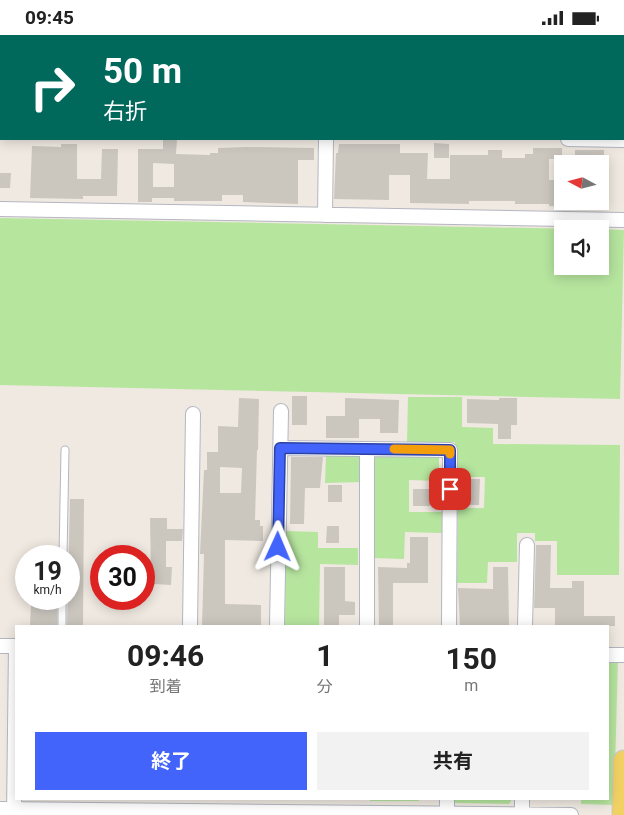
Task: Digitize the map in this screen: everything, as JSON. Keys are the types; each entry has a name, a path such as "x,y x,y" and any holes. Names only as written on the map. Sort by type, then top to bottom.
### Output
{"main road":[{"path":"623,815 624,761"}],"street":[{"path":"325,215 326,140"},
{"path":"0,209 624,220"},
{"path":"276,625 281,411"},
{"path":"190,625 193,414"},
{"path":"280,448 450,450 449,625"},
{"path":"366,625 367,449"},
{"path":"525,625 527,545"},
{"path":"0,646 15,646"},
{"path":"609,655 624,655"},
{"path":"14,812 15,729"},
{"path":"447,800 447,814"},
{"path":"522,800 522,815"},
{"path":"0,809 14,812 99,804 115,812 241,808 364,809 447,814 571,815"}],"lane":[{"path":"63,545 65,450"},
{"path":"62,610 62,625"}],"green space":[{"path":"0,218 554,228 554,275 609,275 609,229 624,230 620,399 0,385"},
{"path":"408,397 462,397 462,427 493,428 493,444 620,445 619,575 557,575 557,541 535,541 535,533 517,533 517,562 488,562 487,583 457,583 458,508 484,508 485,477 455,477 455,442 407,442"},
{"path":"326,455 361,456 360,482 325,483"},
{"path":"375,456 439,457 439,481 409,480 409,512 442,512 442,533 405,532 404,559 373,558"},
{"path":"286,531 318,532 318,548 358,548 358,565 320,564 319,625 285,625"},
{"path":"609,659 618,660 614,805 581,804 581,800 609,800"},
{"path":"370,800 419,800 419,801"},
{"path":"455,800 511,800 509,804 455,803"}],"building":[{"path":"163,140 177,140 176,154 210,155 210,153 218,153 218,148 314,148 314,160 298,160 298,204 243,202 243,195 222,195 222,201 174,201 174,198 152,198 152,202 138,202 138,149 163,149","holes":["153,163 174,164 174,187 153,187"]},
{"path":"434,143 449,144 449,158 434,158"},
{"path":"61,144 77,144 77,179 101,179 102,149 118,149 117,196 83,196 83,199 30,198 32,146 61,147"},
{"path":"339,144 400,144 400,153 428,153 427,179 450,179 450,155 488,155 488,150 502,150 502,158 525,158 525,154 533,154 533,148 562,148 562,155 554,155 554,159 549,159 549,180 554,180 554,206 549,206 549,204 515,204 515,201 469,201 469,204 410,203 410,175 389,175 389,200 334,199 336,153 338,153"},
{"path":"575,150 604,150 604,155 575,155"},
{"path":"0,173 11,173 10,188 0,188"},
{"path":"292,396 307,396 307,425 292,425"},
{"path":"239,398 259,399 255,520 260,520 260,526 263,526 263,541 225,540 225,604 261,605 261,625 202,625 204,554 200,554 204,470 207,470 207,452 218,452 218,426 238,427","holes":["220,467 242,468 241,493 220,493"]},
{"path":"345,398 399,400 398,433 380,433 380,419 359,419 359,438 326,438 326,416 345,416"},
{"path":"499,398 517,398 517,425 511,425 511,439 498,439 498,424 467,423 467,399 499,400"},
{"path":"291,457 323,457 320,488 305,488 304,524 290,524"},
{"path":"461,479 480,479 479,505 460,505"},
{"path":"328,485 342,485 342,502 328,502"},
{"path":"413,489 430,489 430,506 413,506"},
{"path":"70,499 84,499 83,625 67,625 67,610 80,610 80,545 69,545"},
{"path":"150,518 167,518 167,529 183,529 182,541 166,541 166,567 172,567 171,585 155,584 155,545 150,545"},
{"path":"327,526 339,526 339,543 326,543"},
{"path":"410,537 428,537 428,583 393,583 393,625 379,625 378,567 407,568 407,563 410,563"},
{"path":"536,545 551,545 550,588 572,588 572,581 584,581 584,616 615,616 615,626 555,625 555,608 534,608"},
{"path":"324,567 345,567 345,601 355,602 355,615 339,615 339,625 324,625"},
{"path":"493,567 508,567 509,625 460,625 458,588 493,589"},
{"path":"31,610 57,610 57,625 30,625"}],"slow traffic":[{"path":"394,449 450,450 450,454"}],"route":[{"path":"278,547 280,448 450,450 450,489"}]}
